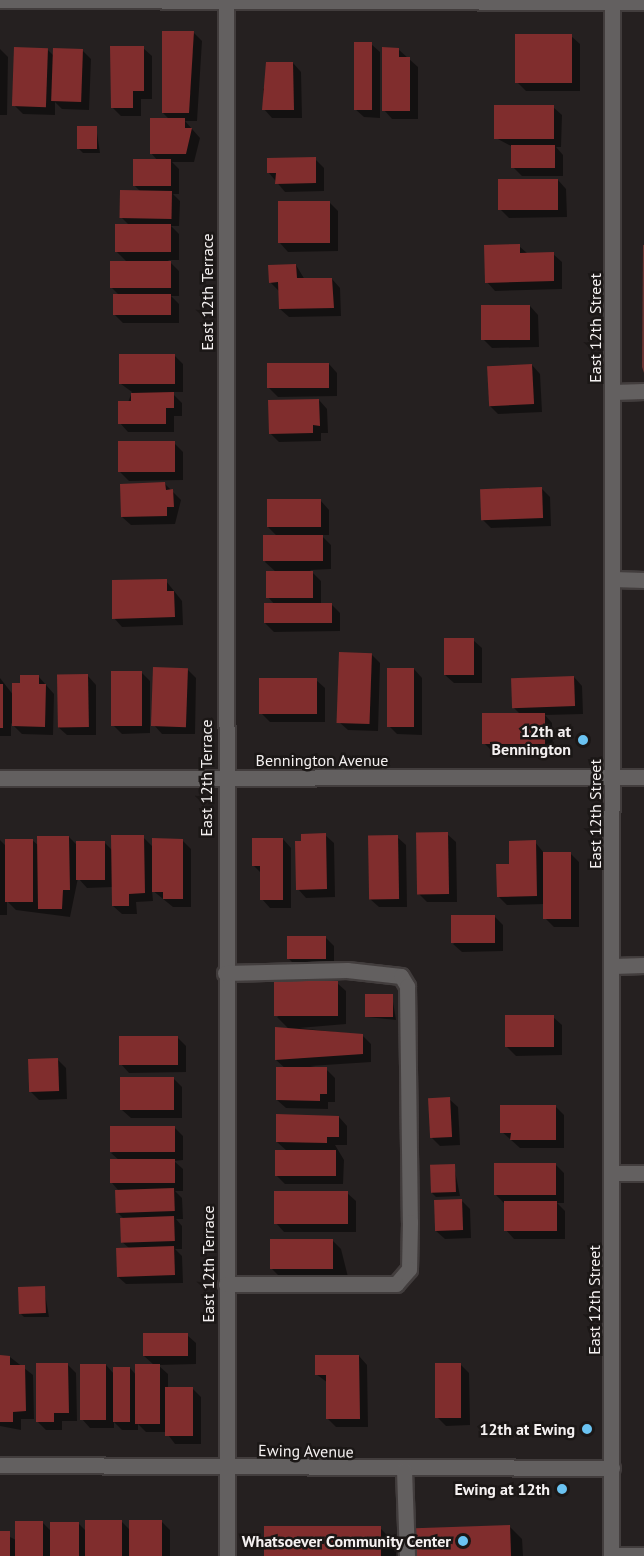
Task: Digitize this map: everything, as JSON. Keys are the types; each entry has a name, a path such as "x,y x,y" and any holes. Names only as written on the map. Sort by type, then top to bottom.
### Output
{"street":[{"path":"0,0 644,2"},
{"name":"East 12th Terrace","path":"226,0 223,778 227,1556"},
{"name":"East 12th Street","path":"611,1556 614,392 612,1"},
{"path":"614,392 644,391"},
{"path":"613,579 644,579"},
{"name":"Bennington Avenue","path":"0,778 644,777"},
{"path":"613,966 644,965"},
{"path":"225,974 347,970 401,976 407,986 410,1222 409,1269 396,1284 226,1284"},
{"path":"612,1173 644,1173"},
{"name":"Ewing Avenue","path":"0,1466 405,1470 612,1468"},
{"path":"405,1470 407,1556"},
{"path":"611,1556 644,1555"}],"shaded area":[{"path":"644,245 644,373 642,367"}],"building":[{"path":"162,31 194,31 189,113 162,113"},
{"path":"515,34 572,34 572,83 515,83"},
{"path":"354,42 372,42 372,110 354,110"},
{"path":"110,46 144,46 144,91 133,91 133,108 111,108"},
{"path":"14,47 48,48 46,107 12,106"},
{"path":"382,47 399,48 399,57 410,57 410,111 382,111"},
{"path":"53,48 83,49 81,102 51,101"},
{"path":"266,62 293,62 294,110 262,110"},
{"path":"494,105 554,105 554,139 494,139"},
{"path":"150,118 185,118 185,128 192,128 186,154 150,154"},
{"path":"77,126 97,126 97,149 77,149"},
{"path":"511,145 555,145 555,168 511,168"},
{"path":"316,157 316,183 275,184 276,173 267,173 267,158"},
{"path":"133,159 171,159 171,186 133,186"},
{"path":"498,179 558,179 558,210 498,210"},
{"path":"120,190 172,191 172,219 120,218"},
{"path":"278,201 330,201 330,243 278,243"},
{"path":"115,224 171,224 171,252 115,252"},
{"path":"520,244 520,253 554,252 554,281 485,283 484,245"},
{"path":"110,261 171,261 171,288 110,288"},
{"path":"296,264 297,278 332,278 334,308 279,309 278,282 269,283 268,265"},
{"path":"113,294 171,294 171,315 113,315"},
{"path":"481,305 530,305 530,340 481,340"},
{"path":"119,354 175,354 175,384 119,384"},
{"path":"267,363 329,363 329,388 267,388"},
{"path":"532,364 534,404 489,406 487,366"},
{"path":"174,392 174,408 166,408 166,424 118,424 118,401 131,401 131,393"},
{"path":"319,399 320,426 313,425 313,433 269,434 268,400"},
{"path":"118,441 175,441 175,472 118,472"},
{"path":"165,482 166,490 173,489 174,507 167,507 167,516 121,517 120,484"},
{"path":"542,487 543,518 481,520 480,489"},
{"path":"267,499 321,499 321,527 267,527"},
{"path":"263,535 323,535 323,561 263,561"},
{"path":"266,571 313,571 313,598 266,598"},
{"path":"167,579 167,591 174,591 175,617 112,619 112,580"},
{"path":"264,603 332,603 332,623 264,623"},
{"path":"444,638 474,638 474,675 444,675"},
{"path":"339,652 372,653 370,724 337,723"},
{"path":"153,667 188,668 186,727 151,726"},
{"path":"387,668 414,668 414,727 387,727"},
{"path":"111,671 142,671 142,726 111,726"},
{"path":"88,674 89,727 58,728 57,675"},
{"path":"20,675 39,675 39,684 46,684 45,727 12,726 12,683 20,683"},
{"path":"574,676 575,706 512,708 511,678"},
{"path":"259,678 317,678 317,714 259,714"},
{"path":"0,684 3,684 3,728 0,728"},
{"path":"482,713 545,713 545,744 482,744"},
{"path":"448,832 449,894 417,895 416,833"},
{"path":"326,833 327,889 296,890 295,841 301,841 301,834"},
{"path":"111,835 144,835 145,893 129,894 129,906 112,906"},
{"path":"398,835 399,899 369,900 368,836"},
{"path":"37,836 69,836 70,890 63,890 62,909 38,909"},
{"path":"152,838 183,839 183,899 163,899 163,892 152,892"},
{"path":"252,838 283,838 283,900 260,900 260,866 252,866"},
{"path":"5,839 33,839 33,902 5,902"},
{"path":"536,840 537,896 497,897 496,864 509,864 509,841"},
{"path":"76,841 105,841 105,880 76,880"},
{"path":"543,852 571,852 571,919 543,919"},
{"path":"451,915 495,915 495,943 451,943"},
{"path":"287,936 326,936 326,959 287,959"},
{"path":"274,981 338,981 338,1016 274,1016"},
{"path":"365,994 393,994 393,1017 365,1017"},
{"path":"505,1015 554,1015 554,1047 505,1047"},
{"path":"275,1027 363,1034 363,1054 275,1060"},
{"path":"119,1036 178,1036 178,1065 119,1065"},
{"path":"58,1058 59,1091 29,1092 28,1059"},
{"path":"276,1067 327,1067 327,1094 320,1094 320,1101 276,1100"},
{"path":"120,1077 174,1077 174,1110 120,1110"},
{"path":"450,1097 452,1137 430,1138 428,1098"},
{"path":"500,1105 556,1105 556,1140 510,1140 511,1133 500,1133"},
{"path":"276,1114 339,1116 339,1137 327,1137 327,1143 276,1142"},
{"path":"110,1126 175,1126 175,1152 110,1152"},
{"path":"275,1150 336,1150 336,1176 275,1176"},
{"path":"110,1159 175,1159 175,1183 110,1183"},
{"path":"494,1163 556,1163 556,1195 494,1195"},
{"path":"455,1164 456,1192 431,1193 430,1165"},
{"path":"174,1188 175,1211 116,1213 115,1190"},
{"path":"274,1191 348,1191 348,1224 274,1224"},
{"path":"462,1199 463,1230 435,1231 434,1200"},
{"path":"504,1201 557,1201 557,1231 504,1231"},
{"path":"174,1216 175,1241 121,1243 120,1218"},
{"path":"270,1239 333,1239 333,1269 270,1269"},
{"path":"174,1246 175,1275 117,1277 116,1248"},
{"path":"45,1286 46,1313 19,1314 18,1287"},
{"path":"143,1333 188,1333 188,1356 143,1356"},
{"path":"0,1355 10,1356 10,1365 25,1365 26,1411 13,1412 13,1422 0,1422"},
{"path":"315,1355 359,1355 360,1419 326,1419 326,1375 315,1375"},
{"path":"36,1363 68,1363 69,1413 54,1413 54,1422 36,1422"},
{"path":"435,1363 461,1363 461,1418 435,1418"},
{"path":"80,1364 106,1364 106,1420 80,1420"},
{"path":"135,1364 160,1364 160,1424 135,1424"},
{"path":"113,1367 130,1367 130,1422 113,1422"},
{"path":"165,1387 193,1387 193,1436 165,1436"},
{"path":"85,1520 122,1520 122,1556 85,1556"},
{"path":"129,1520 162,1520 162,1556 129,1556"},
{"path":"15,1521 43,1521 43,1556 15,1556"},
{"path":"50,1522 79,1522 79,1556 50,1556"},
{"name":"Whatsoever Community Center","path":"510,1525 511,1556 416,1556 415,1528"},
{"path":"264,1526 381,1526 381,1556 264,1556"},
{"path":"0,1531 10,1531 10,1556 0,1556"}],"place":[{"name":"12th at Bennington","path":"583,740"},
{"name":"12th at Ewing","path":"587,1429"},
{"name":"Ewing at 12th","path":"562,1489"},
{"name":"Whatsoever Community Center","path":"463,1541"}]}
